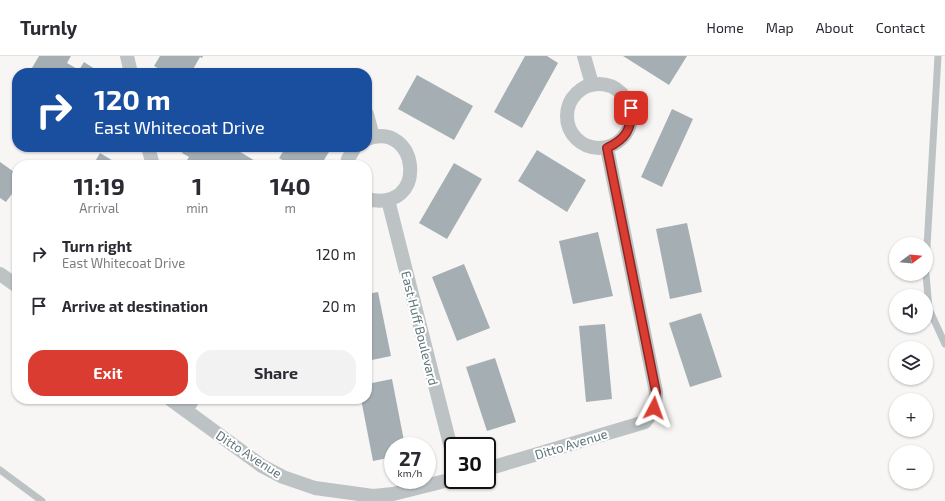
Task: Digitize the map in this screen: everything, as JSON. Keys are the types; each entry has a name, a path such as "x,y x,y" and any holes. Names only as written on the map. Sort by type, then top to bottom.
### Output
{"street":[{"path":"127,56 130,68"},
{"path":"584,56 592,84"},
{"path":"604,83 616,88 626,96 631,108 632,121 627,133 618,142 607,148 594,148 582,143 572,135 567,123 567,110 571,98 580,89 592,84 604,83"},
{"path":"372,138 385,137 396,142 405,150 410,161 411,174 407,185 399,194 388,200 372,200"},
{"name":"Ditto Avenue","path":"496,466 645,422 652,414 656,400 656,392 607,148"},
{"name":"East Huff Boulevard","path":"388,200 448,437"},
{"path":"0,274 12,282"},
{"name":"Ditto Avenue","path":"190,405 262,466 283,477 315,488 373,496 393,494 444,481"}],"lane":[{"path":"928,237 938,56"},
{"path":"927,281 929,310 945,344"},
{"path":"0,470 42,501"}],"building":[{"path":"39,56 71,56 67,63 76,68 32,68"},
{"path":"160,56 203,56 202,58 200,57 194,68 158,68 154,66"},
{"path":"525,56 547,56 558,63 522,128 494,112"},
{"path":"623,56 687,56 669,85"},
{"path":"84,62 93,68 80,68"},
{"path":"417,75 473,106 454,140 398,109"},
{"path":"672,109 693,119 662,187 641,177"},
{"path":"537,150 586,180 567,212 518,181"},
{"path":"240,152 254,160 187,160 189,157 182,153"},
{"path":"283,152 329,152 324,160 282,160 279,158"},
{"path":"100,153 112,160 96,160"},
{"path":"0,162 12,170 12,194 6,202 0,198"},
{"path":"454,163 482,179 447,239 419,223"},
{"path":"687,223 702,292 670,299 656,229"},
{"path":"598,232 613,296 573,304 559,241"},
{"path":"464,264 490,328 457,341 432,277"},
{"path":"378,292 391,356 372,360 372,293"},
{"path":"701,313 722,377 690,387 669,323"},
{"path":"605,324 612,399 586,402 579,326"},
{"path":"495,358 516,422 487,431 466,367"},
{"path":"392,379 403,437 384,437 384,459 373,461 362,404 372,404 372,383"}],"route":[{"path":"631,108 632,121 627,133 618,142 607,148 656,392 654,408"}]}
